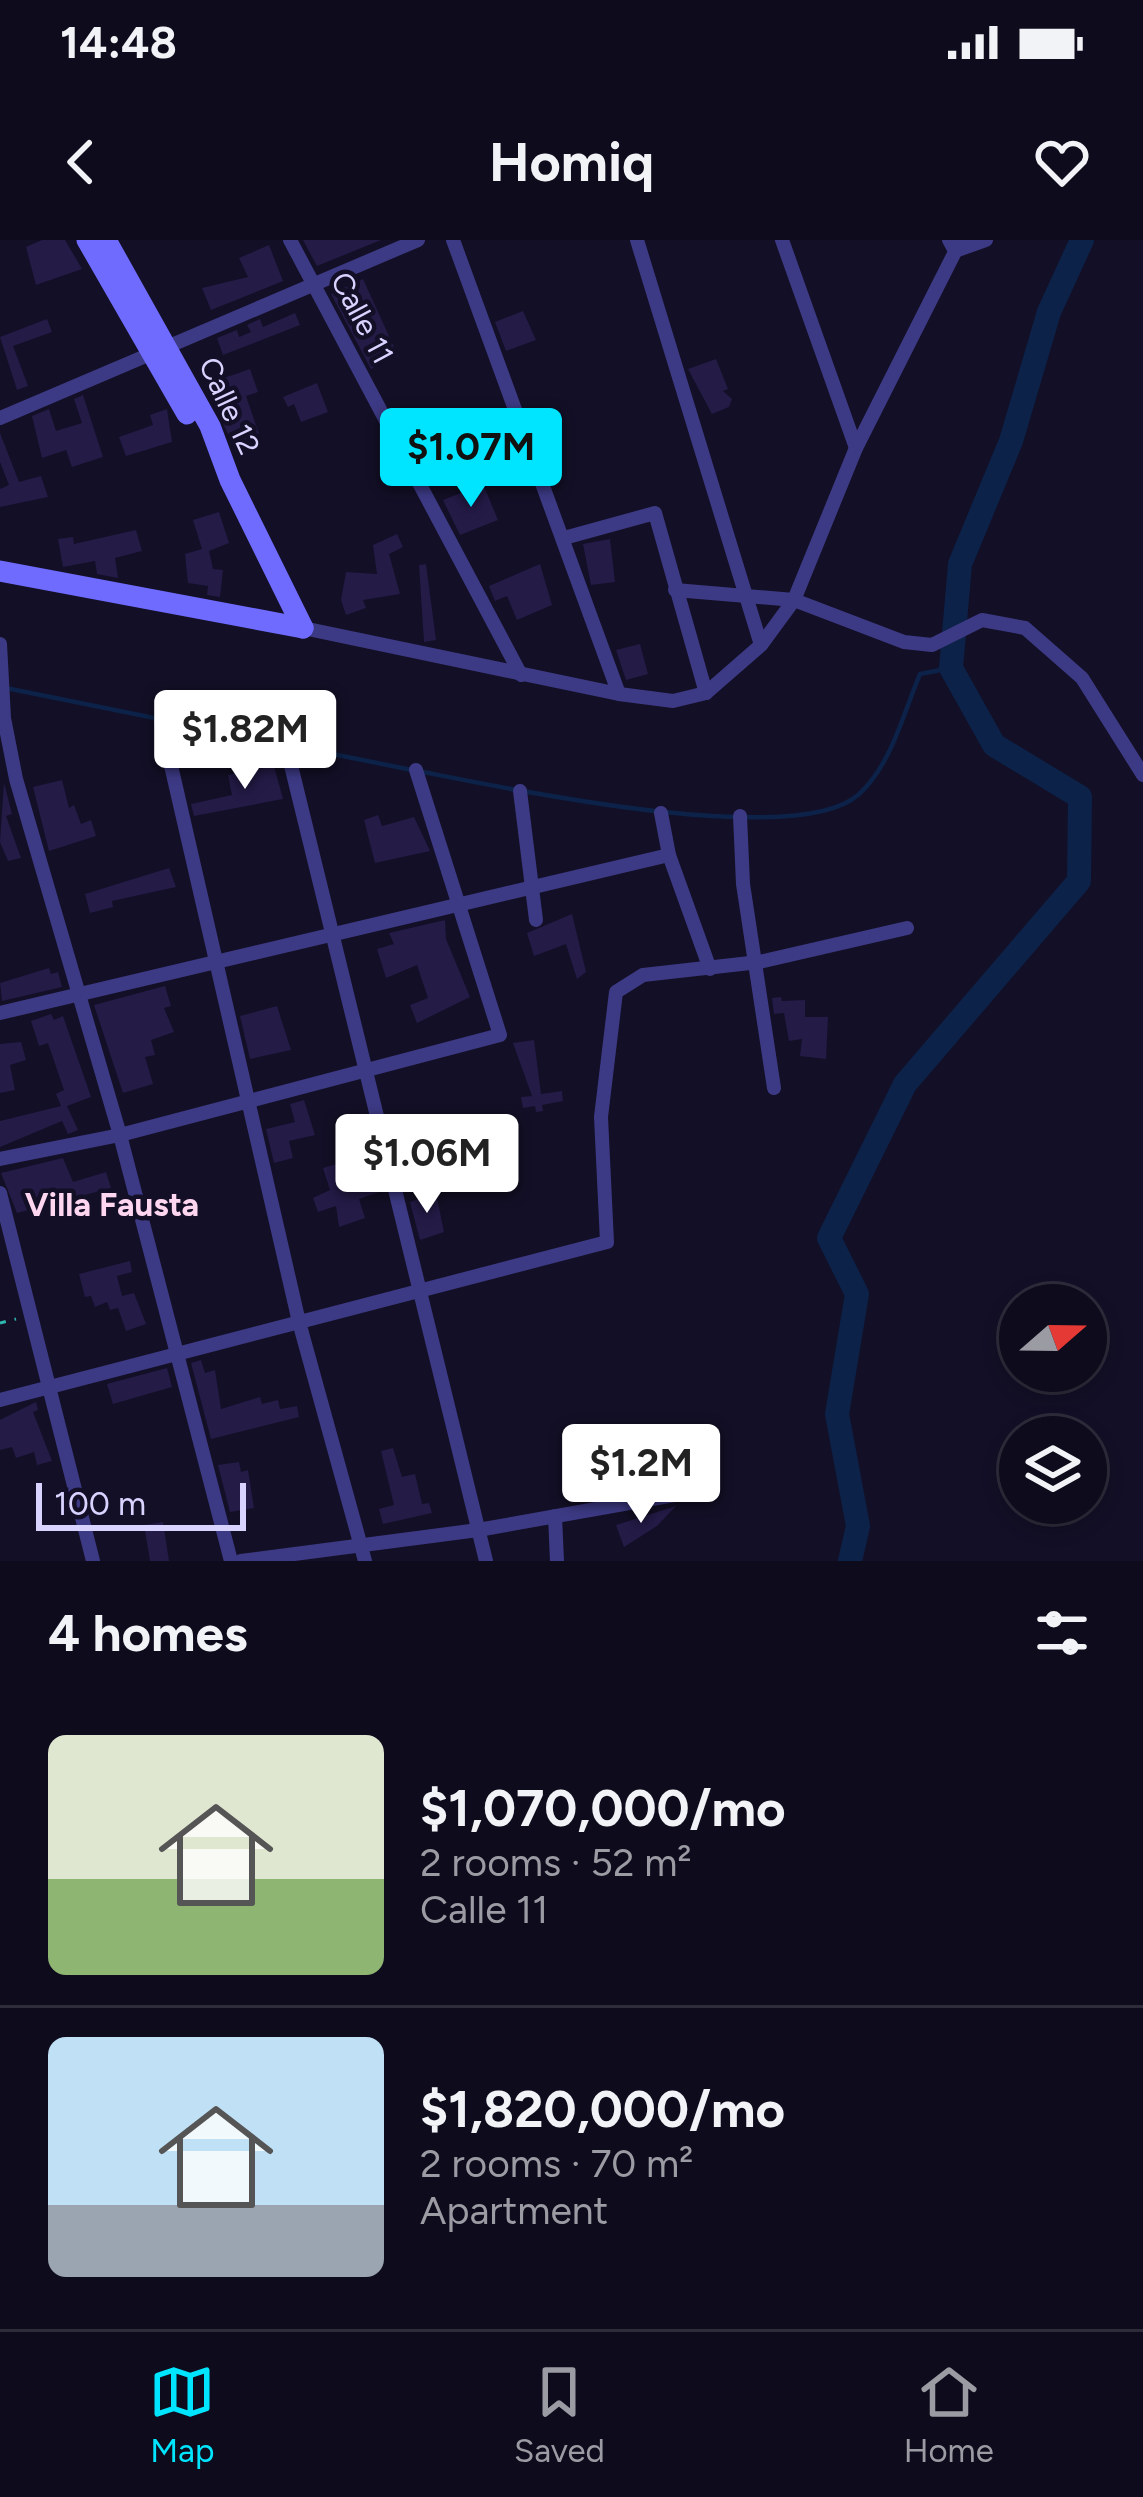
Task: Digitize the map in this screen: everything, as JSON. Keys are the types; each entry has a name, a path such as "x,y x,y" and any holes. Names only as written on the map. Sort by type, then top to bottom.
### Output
{"street":[{"name":"Calle 12","path":"87,240 210,426 230,480 303,628"},
{"name":"Calle 12","path":"106,240 159,348"},
{"name":"Calle 11","path":"290,240 521,675"},
{"path":"0,418 418,240"},
{"path":"453,240 620,694"},
{"path":"637,240 761,645"},
{"path":"782,240 856,448"},
{"path":"0,571 620,694 673,701 706,693 761,645 794,600 856,448 955,244 986,240"},
{"path":"564,538 655,513 706,693"},
{"path":"675,590 794,600 904,642 932,644 982,620 1025,628 1082,678 1143,775"},
{"path":"0,644 8,781 120,1135 231,1561"},
{"path":"161,722 299,1322 365,1561"},
{"path":"286,745 486,1561"},
{"path":"0,1159 120,1135 500,1035 416,770"},
{"path":"520,791 536,920"},
{"path":"661,813 669,855 710,969"},
{"path":"740,816 743,884 759,962 774,1088"},
{"path":"0,1013 669,855"},
{"path":"0,1400 608,1241 601,1117 616,992 643,975 759,962 907,928"},
{"path":"0,1193 93,1561"},
{"path":"242,1561 478,1530 680,1494"},
{"path":"555,1516 557,1561"}],"building":[{"path":"42,240 65,240 82,269 36,285 26,247"},
{"path":"303,240 381,240 317,266"},
{"path":"269,245 283,281 211,310 202,288 248,277 239,258"},
{"path":"363,279 398,356 371,369 331,294"},
{"path":"523,311 536,340 506,351 495,322"},
{"path":"295,313 300,325 223,355 217,338 237,330 239,337 251,332 247,325 260,319 263,327"},
{"path":"47,319 52,332 13,346 28,386 17,390 0,337"},
{"path":"716,359 728,389 723,391 732,399 729,407 712,414 688,369"},
{"path":"250,369 258,392 246,396 259,434 233,444 204,385"},
{"path":"317,383 328,412 301,422 294,404 288,407 283,397"},
{"path":"83,395 103,457 72,467 66,450 42,458 32,416 49,409 56,431 82,423 74,399"},
{"path":"167,409 172,442 126,456 119,437 153,425 150,415"},
{"path":"511,431 523,463 506,470 501,457 433,482 427,466 437,463 425,439 435,434 448,459"},
{"path":"0,433 19,482 41,476 48,497 0,507 0,489 9,485 0,462"},
{"path":"483,484 498,520 460,535 443,500"},
{"path":"219,512 229,543 209,551 213,569 223,570 220,597 207,595 208,586 188,583 185,554 202,549 193,520"},
{"path":"136,530 142,551 115,558 118,578 97,574 95,561 63,567 58,539 73,537 74,544"},
{"path":"397,534 403,547 389,554 400,594 363,600 366,608 346,615 341,600 346,572 377,574 373,545"},
{"path":"610,539 615,582 591,585 583,544"},
{"path":"426,564 436,640 424,642 419,565"},
{"path":"540,564 552,605 517,620 507,596 495,601 489,586"},
{"path":"640,644 648,674 626,680 616,650"},
{"path":"274,766 283,799 194,816 191,804 232,795 228,775"},
{"path":"62,780 69,808 74,805 81,824 91,820 96,836 49,851 33,787"},
{"path":"4,783 12,814 6,816 21,858 8,861 0,842"},
{"path":"378,815 382,826 414,817 430,851 375,863 364,820"},
{"path":"169,868 176,887 112,901 113,907 90,913 85,894"},
{"path":"572,914 586,972 577,979 566,944 534,956 527,933"},
{"path":"445,920 446,939 470,997 417,1023 410,1005 428,998 417,965 386,978 377,949 394,944 389,933"},
{"path":"49,968 51,974 58,972 62,987 2,1001 0,983"},
{"path":"165,986 171,1006 164,1008 174,1032 151,1040 155,1055 145,1057 153,1084 123,1093 94,1005"},
{"path":"772,998 782,1001 805,1000 805,1017 828,1017 826,1059 800,1056 802,1039 789,1041 784,1013 774,1014"},
{"path":"277,1006 291,1050 250,1059 240,1016"},
{"path":"51,1014 54,1020 63,1016 91,1097 67,1106 78,1130 68,1134 62,1121 0,1147 0,1121 61,1106 56,1094 64,1090 48,1043 39,1046 31,1021"},
{"path":"534,1040 541,1094 562,1091 563,1101 542,1105 543,1111 536,1112 535,1106 523,1108 521,1097 532,1096 513,1043"},
{"path":"21,1042 26,1060 10,1065 15,1090 0,1093 0,1044"},
{"path":"304,1100 315,1135 289,1141 293,1158 274,1163 266,1129 295,1122 290,1104"},
{"path":"467,1133 471,1144 437,1156 442,1169 426,1175 419,1155 401,1161 396,1145 429,1137 432,1146"},
{"path":"360,1157 365,1173 375,1170 382,1191 359,1199 365,1218 339,1227 336,1206 318,1212 313,1198 330,1190 323,1168"},
{"path":"63,1158 73,1182 106,1172 111,1188 17,1213 1,1173"},
{"path":"436,1193 444,1232 420,1240 410,1202"},
{"path":"130,1261 132,1272 117,1276 122,1296 134,1293 146,1324 126,1331 118,1308 110,1310 107,1302 95,1307 91,1296 85,1297 79,1274"},
{"path":"201,1360 205,1373 215,1370 221,1409 260,1397 262,1404 278,1400 280,1409 297,1406 299,1417 211,1439 191,1363"},
{"path":"167,1368 172,1387 113,1404 107,1384"},
{"path":"36,1402 38,1410 33,1412 52,1461 37,1465 34,1452 16,1458 12,1447 0,1450 0,1420"},
{"path":"393,1448 402,1477 415,1474 422,1504 429,1503 432,1513 383,1524 379,1509 394,1505 381,1451"},
{"path":"239,1462 241,1472 248,1470 254,1508 230,1512 218,1465"},
{"path":"676,1506 657,1526 624,1547 616,1525"},
{"path":"163,1522 169,1561 150,1561 144,1525"}],"waterway":[{"path":"850,1561 858,1526 837,1414 857,1294 829,1238 905,1084 1079,881 1080,797 994,745 951,668 960,564 1011,441 1049,312 1082,240"},
{"path":"423,772 648,810 775,817 825,810 858,795 879,769 920,674 951,668"},
{"path":"6,688 412,770"}],"district":[{"name":"Villa Fausta","path":"112,1204"}]}
